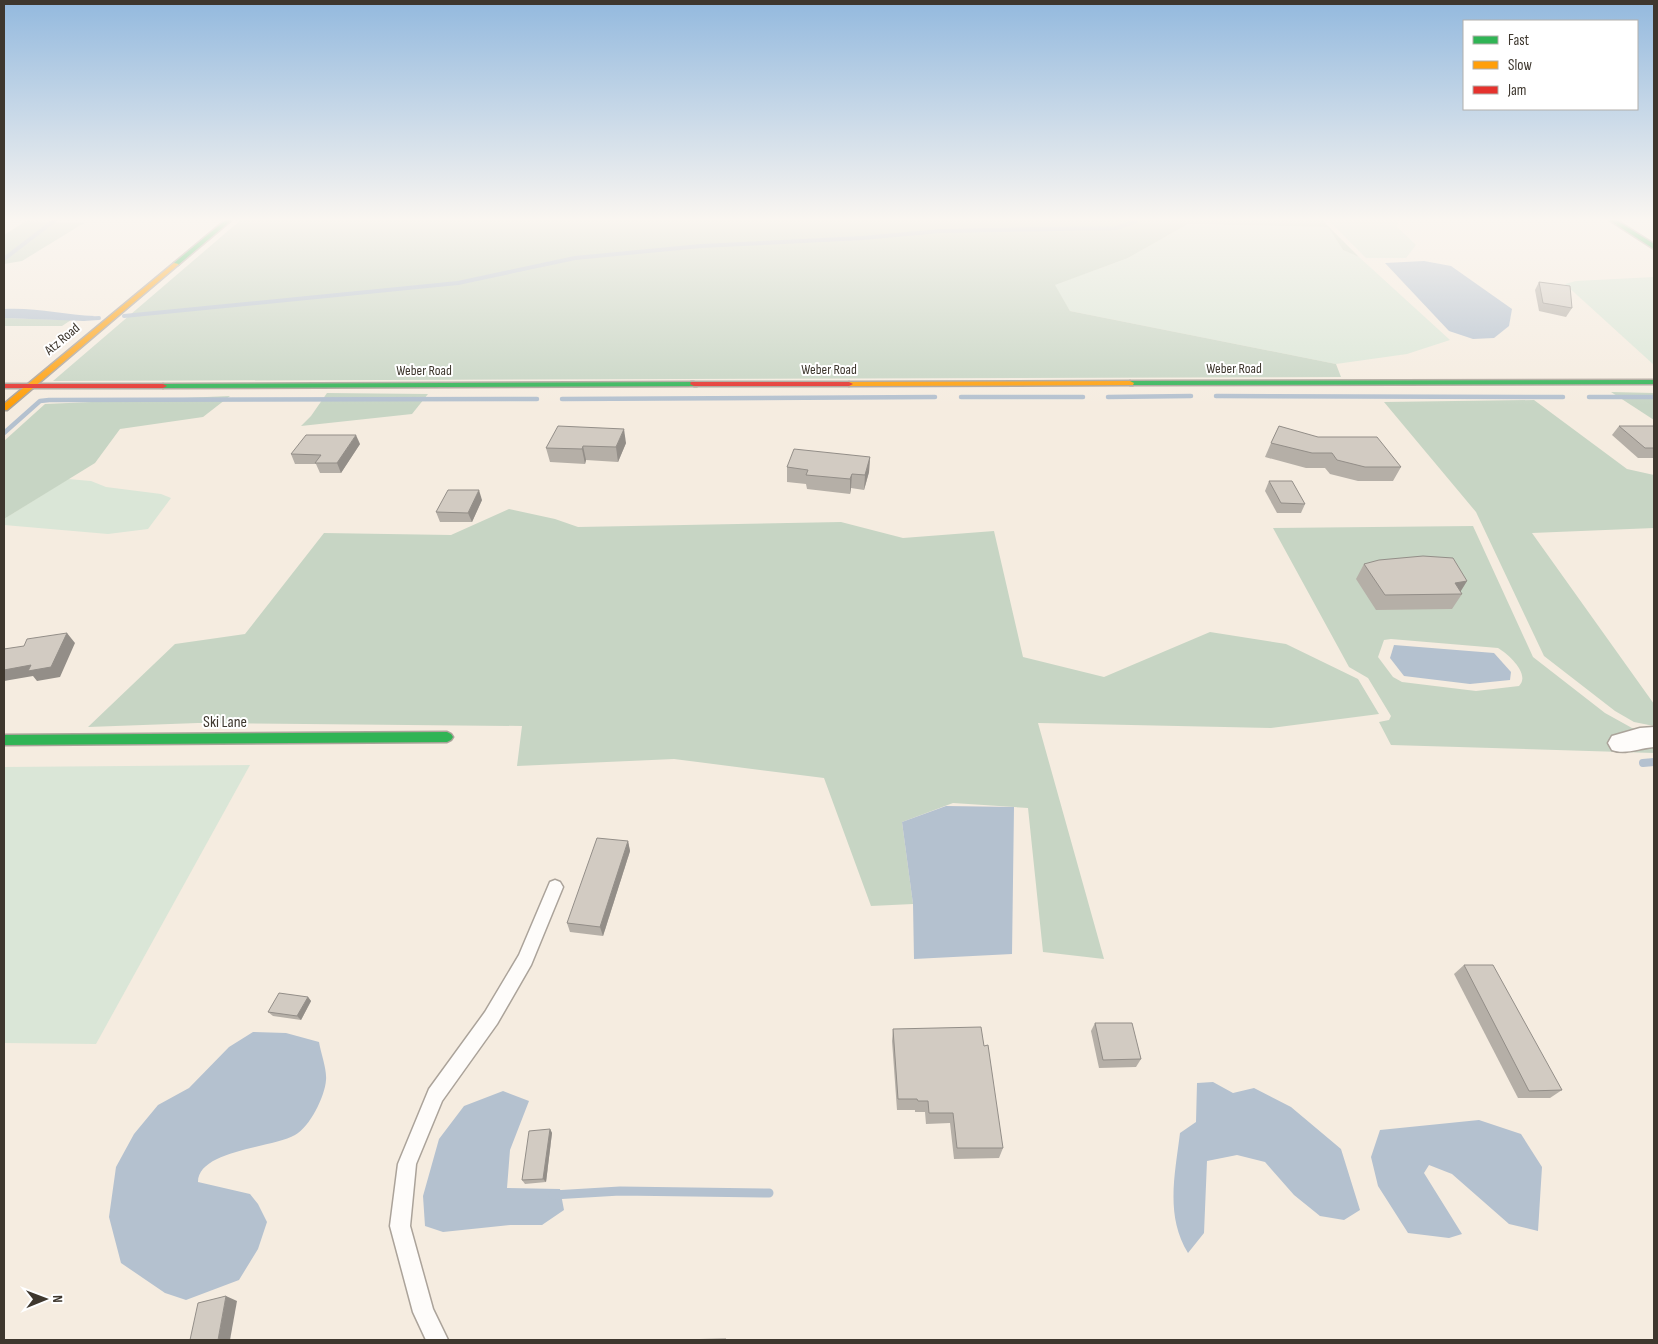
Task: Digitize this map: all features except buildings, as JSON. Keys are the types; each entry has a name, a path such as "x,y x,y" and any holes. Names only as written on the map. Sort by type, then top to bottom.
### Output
{"street":[{"name":"Atz Road","path":"4,408 156,281"},
{"name":"Weber Road","path":"4,386 1654,382"},
{"name":"Ski Lane","path":"4,740 447,737"},
{"path":"1621,743 1640,738 1654,737"}],"lane":[{"path":"437,1340 423,1312 400,1226 407,1164 435,1095 491,1018 525,960 556,887"}],"green space":[{"path":"170,281 1067,281 1055,285 1070,311 1336,364 1341,377 53,381"},
{"path":"1066,281 1385,281 1450,340 1407,354 1336,364 1070,311 1054,285"},
{"path":"1576,281 1654,281 1654,365 1565,284"},
{"path":"4,318 71,320 62,326 4,326"},
{"path":"1611,392 1654,393 1654,420"},
{"path":"327,393 428,394 412,414 301,426 311,416"},
{"path":"230,396 203,417 120,429 95,463 4,519 4,441 45,404"},
{"path":"1534,400 1627,469 1654,475 1654,528 1532,533 1654,704 1654,726 1634,722 1615,711 1544,656 1476,512 1384,402"},
{"path":"68,479 91,481 106,487 161,494 171,498 148,529 108,534 4,525 4,519"},
{"path":"509,509 555,519 578,527 841,522 903,538 994,531 1023,657 1104,677 1210,632 1286,644 1358,679 1379,714 1271,728 1038,723 1104,959 1043,952 1028,808 953,803 902,822 913,904 871,906 824,778 674,759 517,766 522,726 198,723 88,727 175,644 245,634 324,533 451,535"},
{"path":"1473,526 1533,657 1605,713 1632,728 1649,732 1654,740 1654,753 1391,745 1379,722 1389,720 1391,716 1368,678 1349,667 1273,528","holes":["1391,639 1498,648 1512,659 1520,670 1522,681 1519,686 1476,691 1402,682 1393,677 1378,657 1384,640"]},
{"path":"250,765 96,1044 4,1043 4,767"}],"water":[{"path":"1402,281 1472,281 1512,309 1509,326 1494,338 1473,339 1449,331"},
{"path":"4,309 27,309 95,316 84,321 4,318"},
{"path":"1394,645 1494,653 1511,672 1510,680 1470,684 1404,676 1390,658"},
{"path":"946,806 1014,807 1012,954 914,959 913,904 902,822"},
{"path":"253,1032 286,1033 319,1042 326,1071 325,1087 316,1110 301,1131 284,1139 223,1156 210,1163 201,1171 198,1182 250,1194 258,1204 267,1222 258,1249 239,1280 186,1300 165,1293 121,1263 109,1217 116,1167 134,1134 158,1105 189,1088 229,1047"},
{"path":"1213,1082 1233,1093 1254,1088 1291,1107 1341,1149 1360,1210 1344,1220 1320,1216 1294,1195 1265,1162 1237,1155 1207,1161 1204,1233 1188,1253 1176,1224 1174,1210 1174,1179 1180,1133 1196,1122 1197,1083"},
{"path":"503,1091 529,1101 510,1150 507,1188 560,1189 564,1210 542,1225 510,1225 443,1232 425,1226 423,1196 439,1139 464,1106"},
{"path":"1479,1120 1521,1134 1542,1167 1538,1231 1509,1224 1452,1174 1429,1165 1424,1173 1462,1234 1449,1238 1408,1233 1378,1186 1371,1157 1380,1130"}],"waterway":[{"path":"124,316 469,281"},
{"path":"83,319 99,318"},
{"path":"1108,397 1191,396"},
{"path":"1216,396 1563,397"},
{"path":"562,399 935,397"},
{"path":"961,397 1083,397"},
{"path":"1589,397 1654,397"},
{"path":"4,433 40,401 49,400 537,399"},
{"path":"1643,763 1654,762"},
{"path":"553,1195 620,1191 769,1193"}],"traffic: fast":[{"path":"1130,383 1654,382"},
{"path":"163,386 694,384"},
{"path":"4,740 447,737"}],"traffic: slow":[{"path":"4,408 156,281"},
{"path":"849,384 1130,383"}],"traffic: jam":[{"path":"694,384 849,384"},
{"path":"4,386 163,386"}]}
